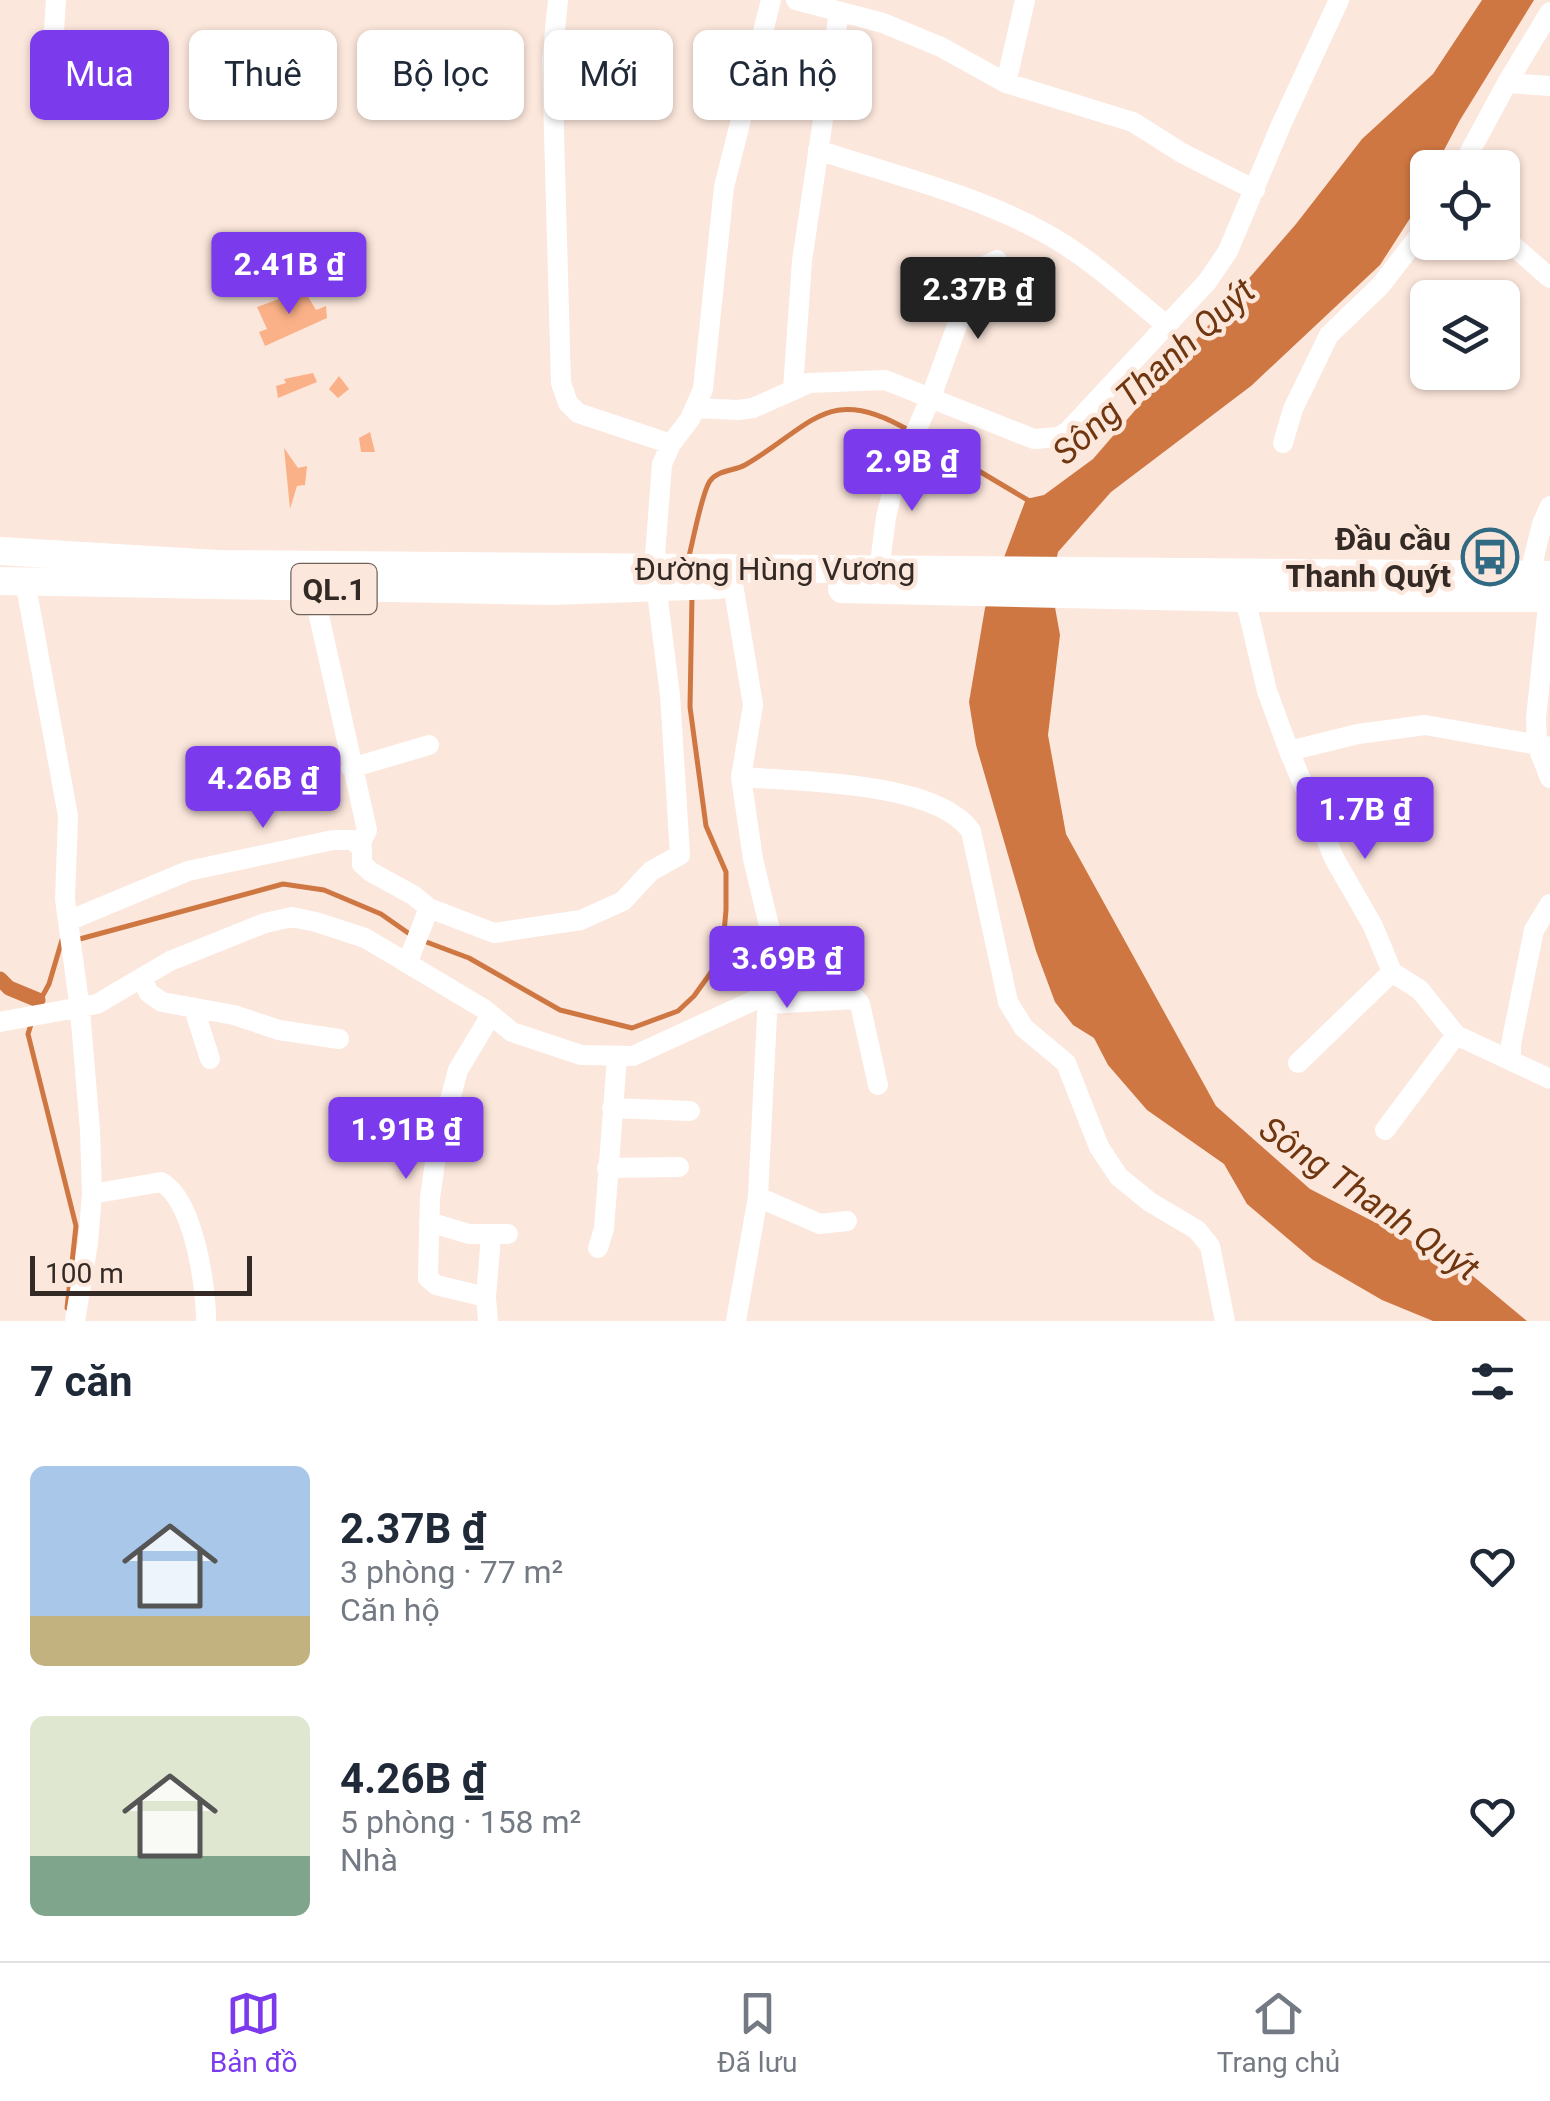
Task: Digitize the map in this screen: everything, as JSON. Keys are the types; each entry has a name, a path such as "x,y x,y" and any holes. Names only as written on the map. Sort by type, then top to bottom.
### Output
{"highway":[{"name":"Đường Hùng Vương","path":"0,551 659,582"},
{"name":"Đường Hùng Vương","path":"12,581 313,589 659,582 879,571 929,581"},
{"name":"Đường Hùng Vương","path":"719,579 1538,587"},
{"name":"Đường Hùng Vương","path":"1114,582 1245,598 1538,587"}],"street":[{"path":"54,30 56,0"},
{"path":"555,30 558,0"},
{"path":"313,589 367,830 360,845 360,859 366,868 429,908 494,934 566,923 623,902 650,871 680,856 659,582 660,475 670,444 696,408 702,389 724,187 772,0"},
{"path":"796,0 883,24 940,47 1006,83 1133,122 1182,154 1255,190"},
{"path":"1006,83 1024,0"},
{"path":"696,408 753,408 793,389 832,380 885,380 1034,439 1068,432 1207,282 1228,252 1339,0"},
{"path":"793,389 802,261 839,12"},
{"path":"1471,150 1550,12"},
{"path":"1507,83 1550,86"},
{"path":"554,120 561,382 568,403 578,413 670,444"},
{"path":"818,150 1002,213 1044,232 1083,257 1166,325"},
{"path":"1283,443 1293,409 1329,335 1381,284 1410,247"},
{"path":"1520,252 1550,278"},
{"path":"879,571 890,498 908,448 975,276 982,267 997,260"},
{"path":"1550,506 1538,587 1536,718 1550,778"},
{"path":"719,579 753,705 740,777 752,858 777,959 768,999 758,1197 736,1321"},
{"path":"12,581 68,816 65,899 80,1010 92,1194 75,1321"},
{"path":"1245,598 1266,691 1289,751 1335,860 1373,926 1392,972 1420,990 1456,1034 1550,1079"},
{"path":"1289,751 1358,734 1424,725 1544,746"},
{"path":"352,768 429,745"},
{"path":"740,777 901,793 949,809 962,818 972,831 1014,1015 1066,1063 1100,1148 1119,1177 1141,1196 1204,1236 1210,1246 1225,1321"},
{"path":"70,934 188,871 333,840 352,840 360,845"},
{"path":"1511,1060 1534,930 1550,904"},
{"path":"413,946 429,908"},
{"path":"0,1022 97,1004 170,961 265,922 292,918 364,938 413,946 512,1032 582,1055 633,1056 768,999 856,999 878,1085"},
{"path":"1298,1064 1392,972"},
{"path":"141,978 153,997 280,1030 339,1039"},
{"path":"194,1009 210,1059"},
{"path":"486,1297 428,1280 429,1222 432,1171 458,1070 491,1015"},
{"path":"1385,1130 1456,1034"},
{"path":"598,1248 604,1229 617,1057"},
{"path":"612,1108 690,1110"},
{"path":"607,1168 679,1167"},
{"path":"92,1194 161,1182 172,1190 203,1274 206,1321"},
{"path":"758,1197 820,1224 847,1220"},
{"path":"429,1222 469,1234 500,1235 486,1297 488,1321"}],"shaded area":[{"path":"1482,0 1534,0 1444,150 1410,150 1410,218 1380,265 1251,386 1111,492 1058,552 1051,585 1060,635 1048,735 1066,834 1216,1106 1310,1189 1462,1267 1527,1321 1433,1321 1382,1300 1313,1260 1247,1204 1224,1164 1147,1110 1108,1065 1094,1038 1073,1025 1055,1002 1036,951 976,745 969,702 985,608 1026,499 1044,495 1093,459 1296,224 1362,139 1433,74"}],"building":[{"path":"304,290 316,310 326,306 327,318 265,346 259,332 267,329 257,307"},
{"path":"313,373 317,382 278,398 276,386 286,383 284,379"},
{"path":"339,376 349,389 338,398 329,389"},
{"path":"370,432 375,452 361,452 359,438"},
{"path":"284,448 298,468 307,466 305,485 297,486 290,509"}],"waterway":[{"path":"689,556 701,506 713,477 745,465 805,424 839,410 859,410 910,431"},
{"path":"920,436 1031,502"},
{"path":"421,940 469,958 560,1010 632,1028 678,1011 694,996 712,971 723,944 726,872 706,826 690,707 692,597"},
{"path":"76,940 283,884 324,890 381,914 411,935"},
{"path":"35,1010 65,940"},
{"path":"0,979 9,988 38,1000"},
{"path":"32,1021 28,1034 76,1226 67,1308"}],"place":[{"name":"Đầu cầu Thanh Quýt","path":"1490,557"}],"water label":[{"name":"Sông Thanh Quýt","path":"1154,372"},
{"name":"Sông Thanh Quýt","path":"1369,1199"}]}
